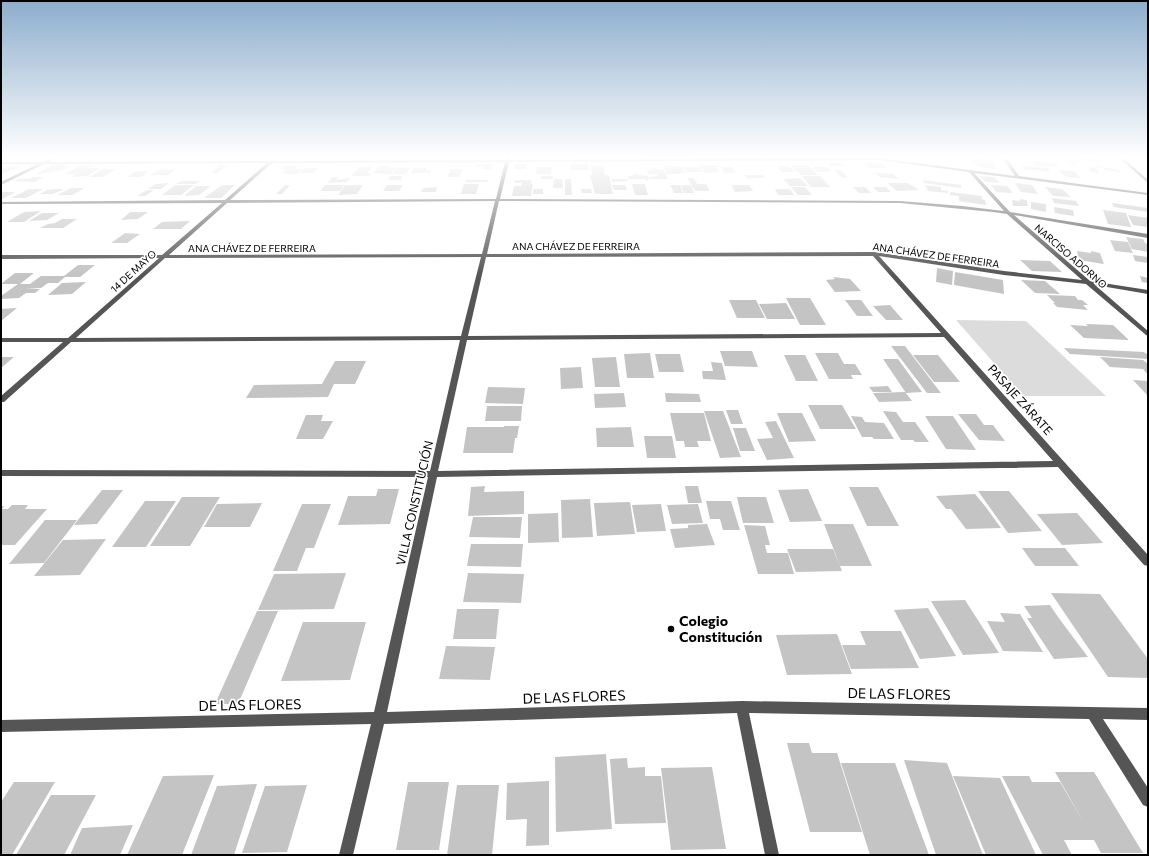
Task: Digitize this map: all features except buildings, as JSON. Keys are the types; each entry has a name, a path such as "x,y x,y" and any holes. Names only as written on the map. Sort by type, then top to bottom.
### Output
{"street":[{"name":"14 DE MAYO","path":"1,400 232,196"},
{"name":"VILLA CONSTITUCIÓN","path":"346,855 379,718 464,337 499,196"},
{"name":"NARCISO ADORNO","path":"993,196 1010,214 1148,334"},
{"path":"1,203 498,200 900,202 936,204 1010,214 1148,236"},
{"name":"ANA CHÁVEZ DE FERREIRA","path":"1,257 874,254 996,272 1087,282 1148,292"},
{"name":"PASAJE ZÁRATE","path":"874,254 1148,562"},
{"path":"1,340 946,335"},
{"path":"1,473 433,474 1060,464"},
{"path":"742,707 772,855"},
{"name":"DE LAS FLORES","path":"1,726 379,718 742,707 1148,714"},
{"path":"1092,713 1148,800"}],"shaded area":[{"path":"956,320 1026,321 1106,396 1023,396"}],"place":[{"name":"Colegio Constitución","path":"671,629"}]}
